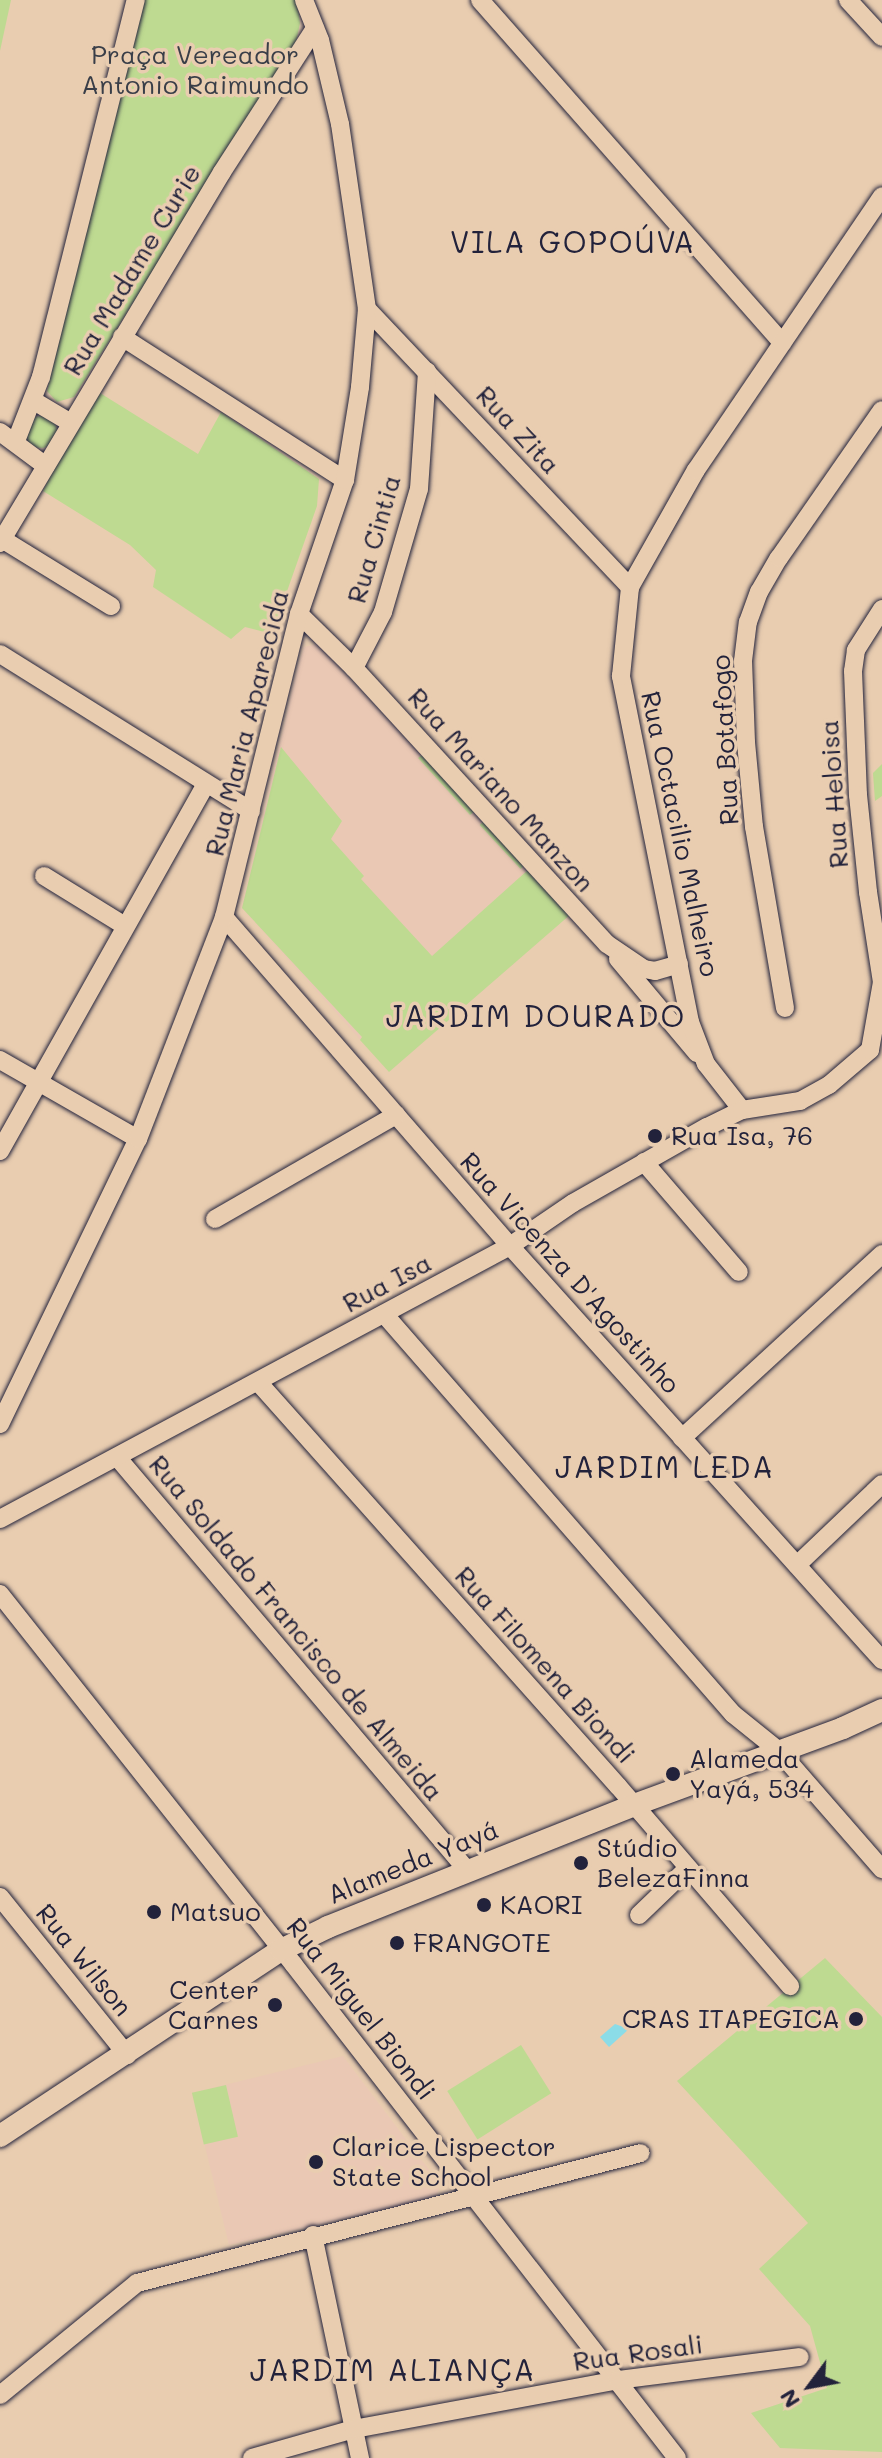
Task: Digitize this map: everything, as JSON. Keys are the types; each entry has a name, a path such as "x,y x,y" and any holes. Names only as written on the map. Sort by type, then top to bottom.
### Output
{"street":[{"path":"46,466 8,436 34,401 136,0"},
{"name":"Rua Maria Aparecida","path":"0,1424 138,1139 224,917 299,614 345,480 362,374 367,309 340,124 315,28 304,0"},
{"path":"480,0 782,343"},
{"path":"848,0 882,37"},
{"name":"Rua Madame Curie","path":"1,541 222,172 315,28"},
{"name":"Rua Octacilio Malheiro","path":"742,1110 706,1064 695,1042 621,676 630,587 696,470 882,196"},
{"name":"Rua Zita","path":"367,309 630,587"},
{"path":"122,337 345,480"},
{"name":"Rua Cintia","path":"354,668 383,612 419,489 427,371"},
{"path":"34,401 71,423"},
{"name":"Rua Botafogo","path":"785,1008 754,827 743,661 748,622 759,592 779,558 882,410"},
{"path":"1,541 111,606"},
{"name":"Rua Heloisa","path":"800,1101 876,1057 882,982 862,837 853,671 856,650 882,609"},
{"name":"Rua Mariano Manzon","path":"299,614 354,668 607,944 644,969 655,971 679,964"},
{"path":"0,654 251,811"},
{"path":"0,1151 205,785"},
{"path":"44,876 125,926"},
{"name":"Rua Vicenza D'Agostinho","path":"224,917 510,1246 882,1660"},
{"path":"607,944 706,1064"},
{"path":"0,1060 38,1085 138,1139"},
{"name":"Rua Isa","path":"0,1519 510,1246 573,1203 742,1110 800,1101"},
{"path":"215,1219 396,1115"},
{"path":"644,1162 739,1272"},
{"path":"682,1438 882,1254"},
{"path":"384,1314 733,1714 779,1751 882,1869"},
{"name":"Rua Filomena Biondi","path":"258,1382 634,1805 790,1986"},
{"name":"Rua Soldado Francisco de Almeida","path":"117,1457 467,1870"},
{"path":"797,1565 882,1484"},
{"name":"Rua Miguel Biondi","path":"0,1594 476,2197 677,2458"},
{"name":"Alameda Yayá","path":"0,2136 127,2055 281,1950 467,1870 843,1728 882,1710"},
{"path":"639,1915 687,1869"},
{"name":"Rua Wilson","path":"0,1897 127,2055"},
{"path":"0,2395 137,2283 313,2235 476,2197 641,2153"},
{"path":"313,2235 360,2458"},
{"name":"Rua Rosali","path":"252,2458 354,2429 618,2380 800,2357"}],"shaded area":[{"path":"317,644 571,914 389,1072 242,908 297,670 304,647"},
{"name":"Clarice Lispector State School","path":"343,2056 436,2179 439,2189 435,2198 229,2245 192,2093"}],"green space":[{"path":"0,0 11,0 0,51"},
{"name":"Praça Vereador Antonio Raimundo","path":"141,0 297,0 300,23 296,42 74,397 57,402 47,391"},
{"path":"92,388 198,454 221,412 319,479 317,506 272,634 245,627 231,639 153,587 156,570 130,545 43,491"},
{"path":"41,416 52,421 57,432 52,443 41,448 30,443 25,432 30,421"},
{"path":"281,747 342,821 331,839 364,876 361,879 432,956 529,869 571,914 389,1072 360,1040 362,1037 242,908"},
{"path":"422,755 475,811 470,815 418,758"},
{"path":"882,764 882,796 875,801 873,773"},
{"path":"484,821 525,865 521,869 480,825"},
{"path":"825,1958 882,2017 882,2452 780,2448 751,2413 827,2388 810,2326 759,2269 808,2223 677,2081"},
{"path":"521,2045 551,2093 477,2139 447,2091"},
{"path":"226,2085 238,2137 204,2145 192,2093"}],"water":[{"path":"615,2024 629,2029 609,2047 600,2037"}],"place":[{"name":"Rua Isa, 76","path":"655,1136"},
{"name":"Alameda Yayá, 534","path":"673,1774"},
{"name":"Stúdio BelezaFinna","path":"581,1863"},
{"name":"KAORI","path":"484,1905"},
{"name":"Matsuo","path":"154,1912"},
{"name":"FRANGOTE","path":"397,1943"},
{"name":"Center Carnes","path":"275,2005"},
{"name":"CRAS ITAPEGICA","path":"856,2019"},
{"name":"Clarice Lispector State School","path":"316,2162"}],"district":[{"name":"VILA GOPOÚVA","path":"573,241"},
{"name":"JARDIM DOURADO","path":"536,1015"},
{"name":"JARDIM LEDA","path":"665,1466"},
{"name":"JARDIM ALIANÇA","path":"393,2369"}]}
